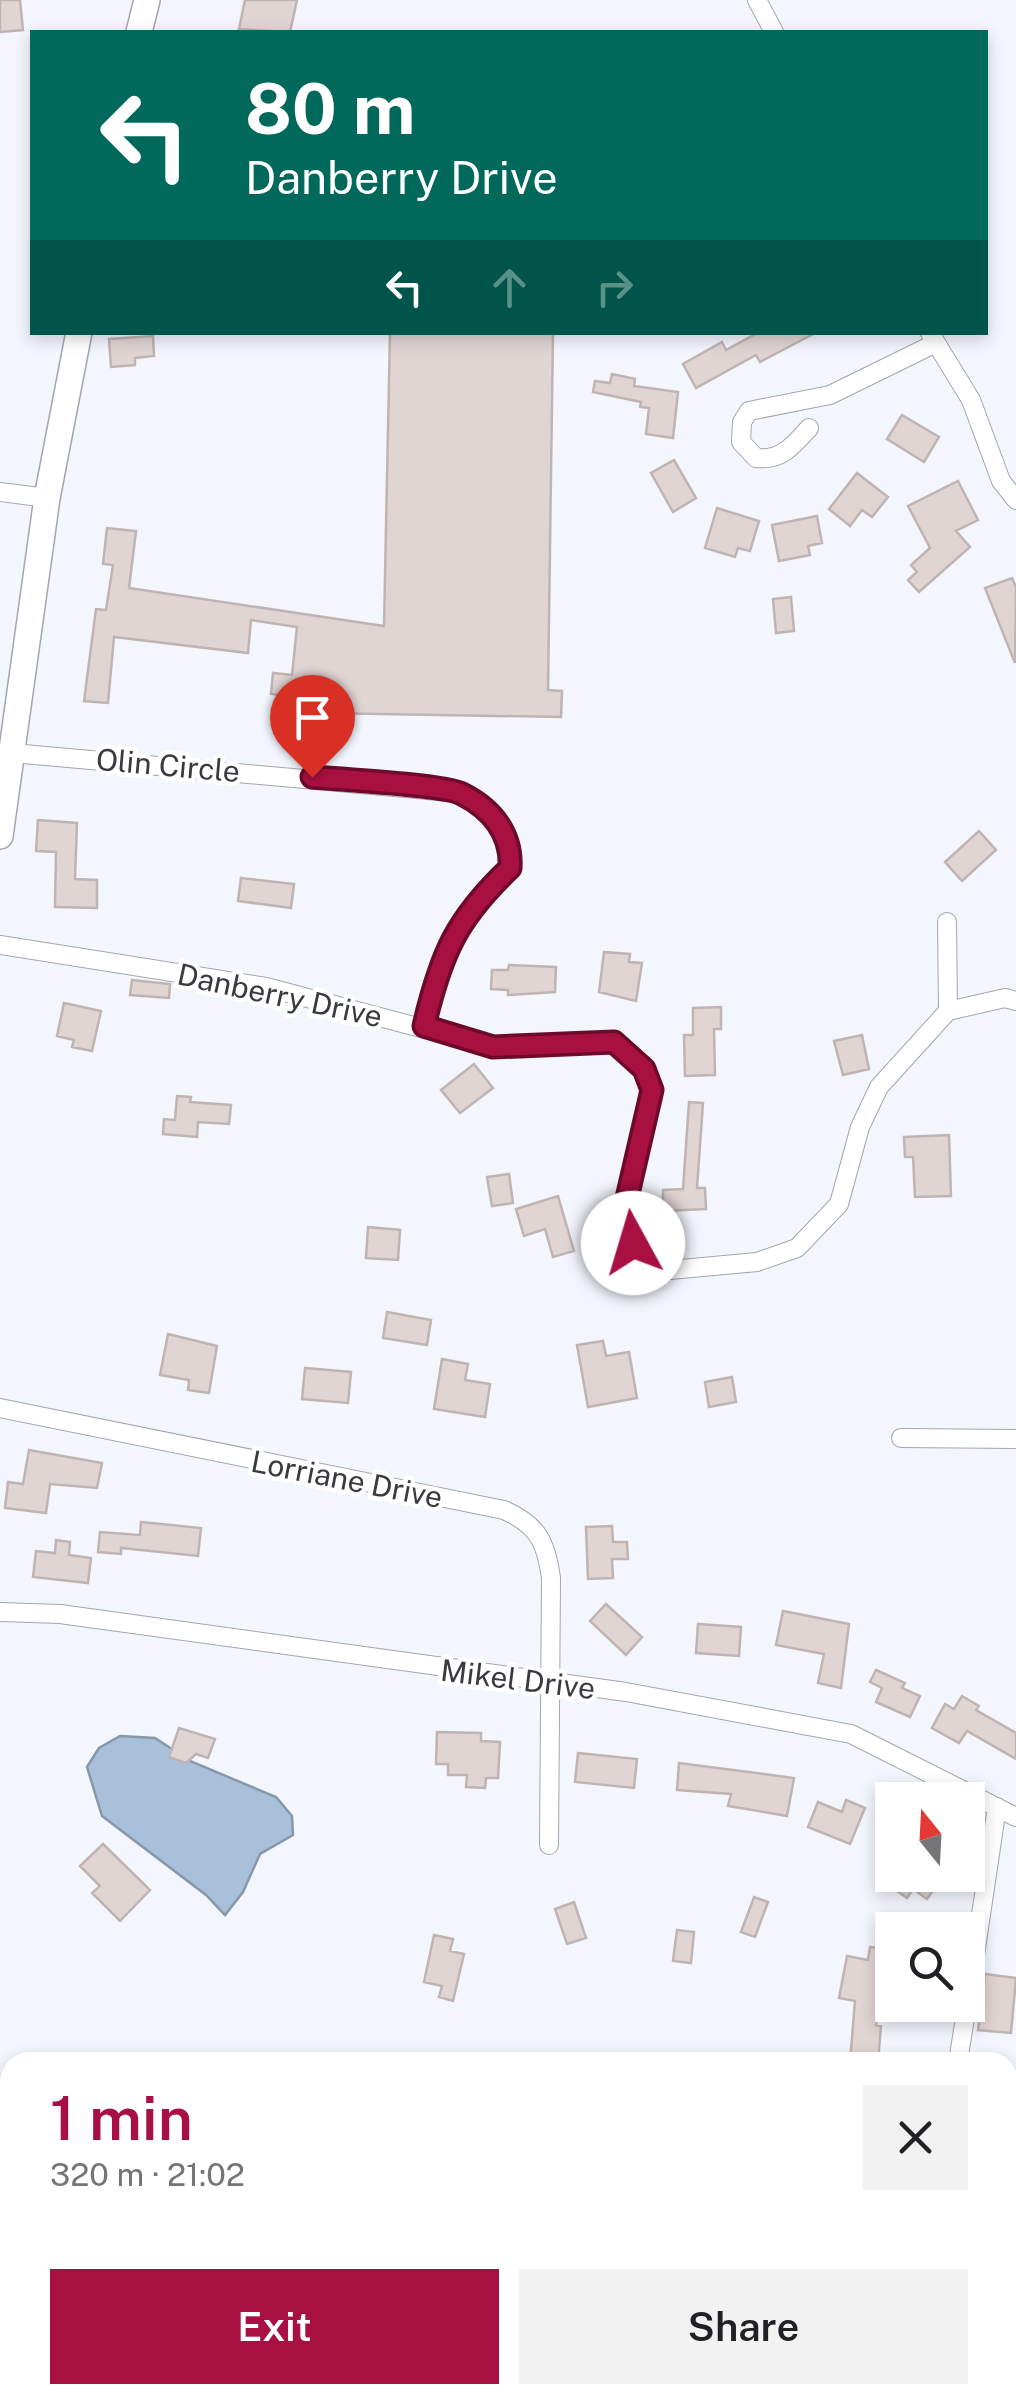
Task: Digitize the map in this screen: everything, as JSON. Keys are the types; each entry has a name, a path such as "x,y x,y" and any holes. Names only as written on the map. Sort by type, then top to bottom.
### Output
{"main road":[{"path":"140,30 147,0"},
{"path":"0,836 46,498 78,335"}],"street":[{"path":"757,0 773,30"},
{"path":"808,428 786,453 776,458 756,458 740,442 742,422 749,411 830,396 933,338 971,400 1001,481 1016,500"},
{"path":"0,492 46,498"},
{"name":"Olin Circle","path":"12,753 461,792 491,814 504,832 511,844 510,868 462,918 440,961 424,1026"},
{"path":"947,922 948,1011 1005,998 1016,1000"},
{"name":"Danberry Drive","path":"0,945 210,976 424,1026 493,1047 614,1042 644,1069 652,1090 624,1211 633,1243 650,1261 670,1270 757,1262 797,1248 840,1204 860,1127 879,1088 948,1011"},
{"name":"Lorriane Drive","path":"0,1408 518,1516 539,1532 548,1552 549,1845"},
{"path":"901,1438 1016,1439"},
{"name":"Mikel Drive","path":"0,1612 60,1614 626,1692 852,1734 1016,1818"},
{"path":"981,1912 996,1808"},
{"path":"960,2052 964,2022"}],"water":[{"path":"120,1736 155,1738 190,1761 276,1797 292,1816 293,1835 260,1854 243,1892 225,1915 206,1895 102,1816 87,1767 99,1748"}],"building":[{"path":"0,0 20,0 23,30 0,32"},
{"path":"245,0 297,0 290,30 239,29"},
{"path":"390,335 553,335 548,690 562,691 561,717 323,713 323,717 286,713 288,696 271,694 273,673 292,675 297,627 251,620 248,653 114,637 108,703 84,701 96,609 106,610 113,565 103,564 107,528 136,531 129,588 384,626"},
{"path":"754,335 811,335 760,362 756,355 696,388 683,364 722,342 726,350"},
{"path":"153,336 154,356 135,358 135,365 111,367 109,339"},
{"path":"612,374 635,379 634,386 678,392 673,438 646,434 649,408 640,407 641,402 593,392 595,381 610,383"},
{"path":"902,415 939,437 924,462 887,439"},
{"path":"674,460 696,498 673,512 651,473"},
{"path":"857,473 888,497 872,517 862,510 850,526 829,509"},
{"path":"958,481 978,520 956,531 970,547 919,592 908,580 917,572 911,565 930,548 908,506"},
{"path":"717,508 759,521 750,551 738,548 735,557 705,548"},
{"path":"817,516 822,543 808,546 810,555 779,561 772,525"},
{"path":"1012,578 1016,587 1015,663 985,588"},
{"path":"791,597 794,631 776,633 773,599"},
{"path":"38,820 77,823 75,879 97,880 97,908 55,907 56,852 36,851"},
{"path":"979,831 996,850 962,881 945,862"},
{"path":"241,878 294,884 291,908 238,901"},
{"path":"604,952 630,954 629,962 642,963 636,1001 599,992"},
{"path":"509,965 556,967 555,992 508,995 508,990 491,989 492,970 508,970"},
{"path":"132,980 170,984 169,998 130,995"},
{"path":"64,1003 101,1011 92,1051 72,1047 74,1040 57,1036"},
{"path":"721,1007 721,1029 714,1029 715,1075 685,1076 684,1035 693,1035 693,1008"},
{"path":"862,1035 869,1069 843,1075 834,1041"},
{"path":"474,1064 493,1088 460,1113 441,1090"},
{"path":"177,1096 191,1097 190,1102 231,1105 229,1124 198,1122 197,1137 163,1134 164,1119 175,1120"},
{"path":"689,1102 703,1103 697,1188 705,1188 706,1209 663,1211 663,1190 683,1189"},
{"path":"949,1135 951,1196 915,1197 913,1157 905,1157 904,1137"},
{"path":"509,1174 513,1203 492,1206 487,1177"},
{"path":"558,1196 574,1251 553,1257 545,1229 524,1236 516,1209"},
{"path":"368,1227 400,1230 398,1260 366,1258"},
{"path":"387,1312 431,1320 427,1345 383,1338"},
{"path":"168,1334 217,1346 209,1393 188,1390 189,1380 160,1375"},
{"path":"603,1341 606,1356 629,1352 637,1398 588,1407 577,1345"},
{"path":"442,1359 468,1364 465,1380 490,1384 485,1417 434,1409"},
{"path":"305,1368 351,1372 348,1403 302,1399"},
{"path":"732,1377 736,1402 709,1407 705,1382"},
{"path":"29,1450 102,1463 97,1488 50,1484 46,1513 5,1508 8,1482 23,1484"},
{"path":"141,1522 201,1528 198,1556 121,1548 121,1554 98,1552 100,1532 140,1535"},
{"path":"612,1526 613,1542 627,1542 628,1559 612,1559 613,1578 588,1579 586,1527"},
{"path":"56,1540 70,1542 69,1555 91,1558 88,1583 33,1577 36,1551 55,1553"},
{"path":"606,1604 642,1637 626,1655 590,1621"},
{"path":"783,1611 849,1624 841,1688 818,1683 824,1654 776,1645"},
{"path":"698,1624 741,1627 739,1656 696,1653"},
{"path":"876,1670 905,1683 902,1688 920,1696 910,1717 876,1702 882,1688 870,1682"},
{"path":"962,1696 979,1706 976,1710 1016,1733 1016,1759 967,1731 959,1743 932,1728 945,1704 954,1709"},
{"path":"179,1728 215,1739 208,1758 196,1754 186,1763 169,1757"},
{"path":"437,1732 481,1733 481,1741 500,1742 498,1778 486,1778 485,1788 466,1787 467,1775 448,1775 448,1764 436,1764"},
{"path":"578,1753 637,1759 634,1788 575,1782"},
{"path":"679,1763 794,1778 787,1816 728,1806 731,1794 677,1790"},
{"path":"846,1800 865,1808 850,1844 808,1827 818,1802 842,1812"},
{"path":"103,1844 150,1890 120,1921 92,1893 100,1886 80,1866"},
{"path":"754,1897 768,1902 755,1937 741,1932"},
{"path":"574,1902 586,1938 567,1944 555,1909"},
{"path":"677,1930 694,1932 691,1963 673,1961"},
{"path":"434,1935 453,1939 450,1951 464,1954 453,2001 439,1997 442,1986 424,1982"},
{"path":"870,1947 875,1948 875,2022 881,2026 879,2052 851,2052 855,2001 839,1998 847,1956 868,1960"},
{"path":"985,1974 1016,1978 1011,2033 978,2030 979,2022 985,2022"}],"route":[{"path":"312,777 461,792 491,814 504,832 511,844 510,868 462,918 440,961 424,1026 493,1047 614,1042 629,1051 644,1069 652,1090 624,1211 633,1243"}]}
